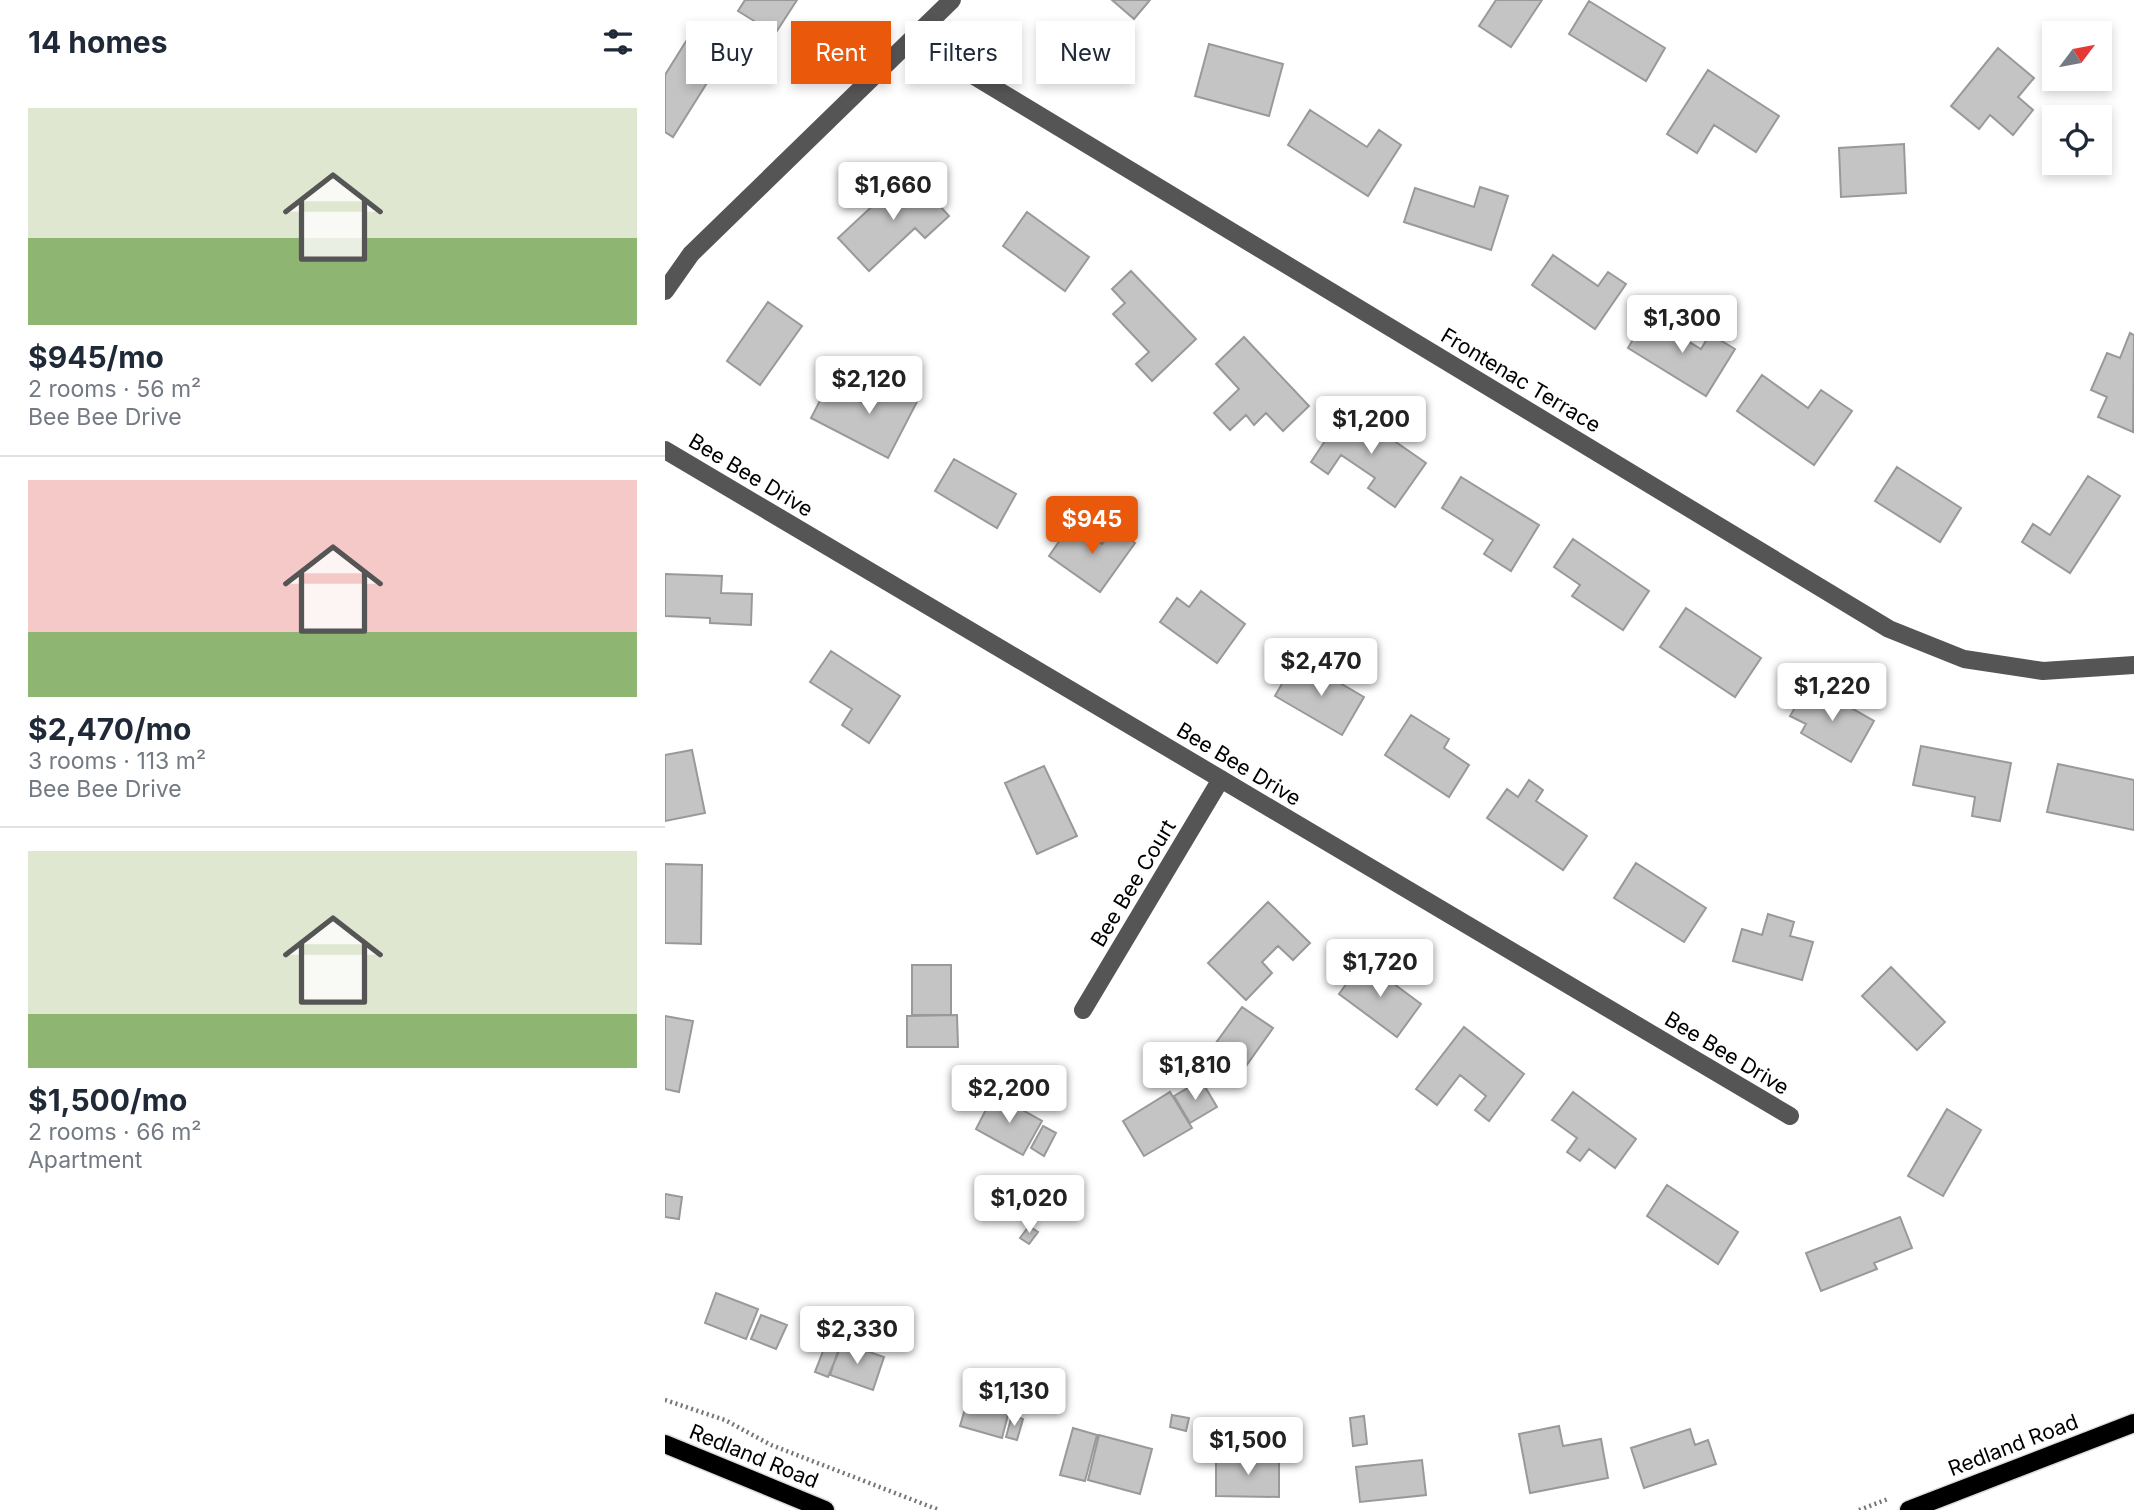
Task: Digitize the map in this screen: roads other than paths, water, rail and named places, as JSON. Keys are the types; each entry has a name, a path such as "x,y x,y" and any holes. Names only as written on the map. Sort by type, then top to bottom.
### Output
{"main road":[{"name":"Redland Road","path":"1919,1508 2134,1423"},
{"name":"Redland Road","path":"665,1444 825,1510"}],"street":[{"path":"931,21 952,0"},
{"path":"665,290 691,254 905,47"},
{"name":"Frontenac Terrace","path":"987,84 1889,629 1964,659 2043,671 2134,665"},
{"name":"Bee Bee Drive","path":"665,450 1790,1116"},
{"name":"Bee Bee Court","path":"1083,1010 1221,779"}]}
